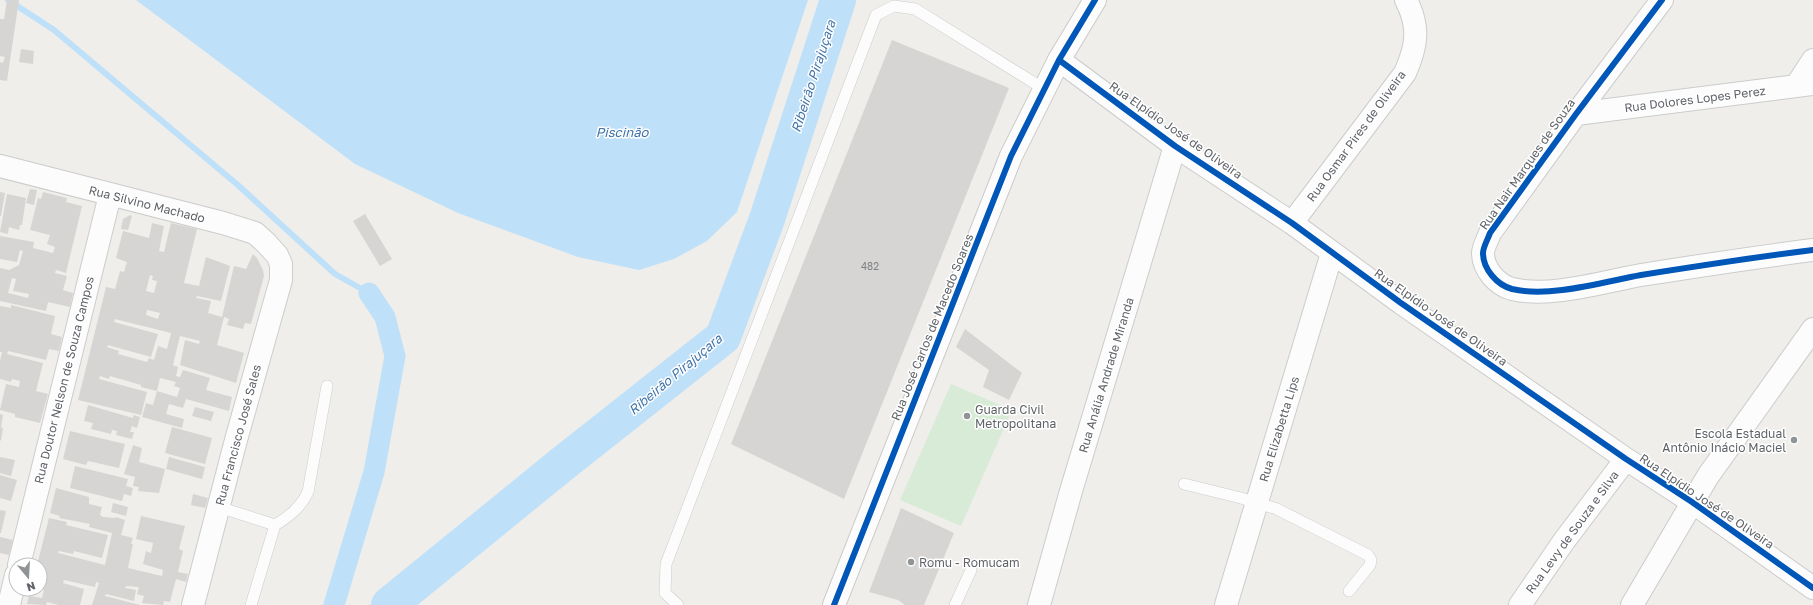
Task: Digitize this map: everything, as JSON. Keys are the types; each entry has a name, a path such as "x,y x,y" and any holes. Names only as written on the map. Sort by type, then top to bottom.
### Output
{"street":[{"name":"Rua José Carlos de Macedo Soares","path":"834,605 1011,156 1059,60 1095,0"},
{"name":"Rua Osmar Pires de Oliveira","path":"1292,222 1404,73 1411,58 1416,39 1406,0"},
{"name":"Rua Nair Marques de Souza","path":"1662,0 1576,114 1490,233 1483,252 1486,266 1497,282 1511,289 1535,291 1554,290 1725,261 1813,250"},
{"name":"Rua Elpídio José de Oliveira","path":"1059,60 1175,146 1292,222 1332,254 1626,459 1692,502 1813,588"},
{"path":"1805,85 1813,60"},
{"name":"Rua Dolores Lopes Perez","path":"1576,114 1805,85"},
{"name":"Rua Anália Andrade Miranda","path":"1039,605 1071,491 1175,146"},
{"name":"Rua Silvino Machado","path":"0,166 110,196 223,223 254,233 277,255 281,264"},
{"name":"Rua Doutor Nelson de Souza Campos","path":"20,557 110,196"},
{"name":"Rua Elizabetta Lips","path":"1226,605 1332,254"},
{"name":"Rua Francisco José Sales","path":"193,605 280,280 281,264"},
{"path":"1632,605 1692,502 1813,330"},
{"name":"Rua Levy de Souza e Silva","path":"1520,605 1564,541 1626,459"}],"lane":[{"path":"678,605 665,593 666,564 876,15 894,6 914,9 1044,89"},
{"path":"251,605 275,525 297,510 308,492 327,386"},
{"path":"1184,484 1257,502 1277,509 1368,555 1371,560 1370,565 1349,591"},
{"path":"219,507 275,525"},
{"path":"955,605 970,570"}],"green space":[{"path":"951,384 1012,410 961,526 900,500"}],"water":[{"name":"Piscinão","path":"136,0 808,0 737,212 707,241 674,259 639,270 578,257 458,213 355,164"}],"building":[{"path":"7,0 19,0 7,81 0,80 0,62 3,63 5,57 0,56 0,19 4,19"},
{"path":"892,40 1009,88 844,499 731,444"},
{"path":"21,49 34,51 33,64 19,62"},
{"path":"30,189 37,190 34,205 26,203"},
{"path":"0,192 5,193 1,216 0,216"},
{"path":"43,192 67,198 66,202 82,206 66,273 56,270 55,273 67,276 63,290 73,293 70,307 48,302 46,311 0,301 0,268 9,270 19,265 23,251 20,250 17,262 0,259 0,236 34,242 33,248 53,253 55,247 47,244 50,235 30,230 38,198 41,199","holes":["12,278 16,279 13,291 29,294 28,298 8,293"]},
{"path":"7,194 26,198 22,225 20,225 19,230 9,227 8,234 0,232"},
{"path":"365,214 392,259 380,266 353,221"},
{"path":"130,215 132,216 128,230 121,229 123,219"},
{"path":"152,223 164,226 159,251 164,252 171,223 197,229 184,283 199,286 206,257 230,266 221,301 197,296 196,298 211,301 208,313 222,317 234,266 246,269 253,254 257,258 263,270 264,276 251,324 245,323 243,329 227,325 229,319 224,317 217,345 244,353 236,383 180,365 185,340 199,344 200,341 180,336 173,365 178,367 176,376 180,377 183,370 210,378 206,390 232,397 229,411 186,399 183,408 169,404 166,414 184,419 182,428 142,417 146,403 153,405 157,391 110,376 109,379 100,376 99,379 147,392 141,415 78,400 106,287 115,289 120,271 124,272 127,262 116,258 123,231 149,238","holes":["150,275 153,276 152,280 157,281 154,293 146,291","147,310 160,313 158,319 146,315","115,319 171,333 167,349 158,346 154,360 149,358 147,362 118,354 119,351 107,347 108,345 151,357 158,334 114,322","160,378 176,382 174,386 180,388 177,397 157,391"]},
{"path":"11,305 55,316 51,334 62,337 59,351 49,349 46,360 8,351 7,354 43,363 36,391 48,394 40,423 15,417 15,414 0,410 6,384 19,387 20,381 12,379 11,382 0,379 0,361 2,352 0,352 0,306 11,308"},
{"path":"965,329 1022,373 1009,400 983,387 989,370 956,347"},
{"path":"88,405 133,418 133,415 140,417 137,428 132,426 130,432 134,432 132,439 116,435 117,431 112,430 111,434 91,429 93,423 84,421"},
{"path":"195,407 214,412 211,421 192,416"},
{"path":"0,414 3,415 1,427 0,427"},
{"path":"0,427 3,428 1,441 0,440"},
{"path":"172,427 212,438 205,464 165,453"},
{"path":"70,431 125,444 119,468 88,461 86,465 63,459"},
{"path":"133,445 142,448 139,462 165,469 159,493 138,491 139,487 133,486 135,477 124,474"},
{"path":"0,457 15,460 11,476 0,473"},
{"path":"169,457 205,467 202,479 166,469"},
{"path":"75,466 128,479 126,486 133,488 131,496 124,494 122,501 70,488"},
{"path":"0,475 17,480 11,501 0,498"},
{"path":"56,488 89,497 89,504 102,507 100,515 103,517 116,517 125,520 121,535 133,538 128,568 162,576 163,570 143,564 146,551 151,553 153,543 136,539 141,516 185,526 179,549 183,551 178,572 188,574 186,582 176,579 170,602 164,601 163,605 142,603 144,596 137,594 139,587 126,586 125,588 136,590 134,601 106,594 105,596 140,605 92,605 99,583 96,582 95,587 64,580 63,583 84,589 80,605 59,605 47,602 46,605 27,604 29,597 48,597 48,557 39,557 49,518 67,522 66,525 108,535 102,558 74,551 73,554 59,551 58,553 105,565 112,533 89,527 90,524 59,518 60,516 50,513"},
{"path":"193,494 208,498 205,508 191,505"},
{"path":"113,503 128,507 126,516 111,512"},
{"name":"Romu - Romucam","path":"901,508 954,533 924,605 905,605 898,600 869,592"},
{"path":"0,510 6,511 1,533 0,533"},
{"path":"0,537 13,540 9,555 0,553"}],"waterway":[{"path":"8,0 54,30 239,186 335,274 369,293"},
{"name":"Ribeirão Pirajuçara","path":"389,605 561,465 723,337 767,219 838,0"},
{"path":"334,605 374,472 395,356 385,317 369,293"}],"cycle path":[{"path":"834,605 1011,156 1059,60 1095,0"},
{"path":"1662,0 1576,114 1490,233 1483,251 1485,265 1488,270 1496,280 1506,287 1543,292 1594,285 1684,268 1813,250"},
{"path":"1059,60 1175,146 1292,223 1401,303 1626,459 1692,502 1813,588"}],"place":[{"name":"Guarda Civil Metropolitana","path":"967,416"},
{"name":"Escola Estadual Antônio Inácio Maciel","path":"1794,440"},
{"name":"Romu - Romucam","path":"911,562"}]}
